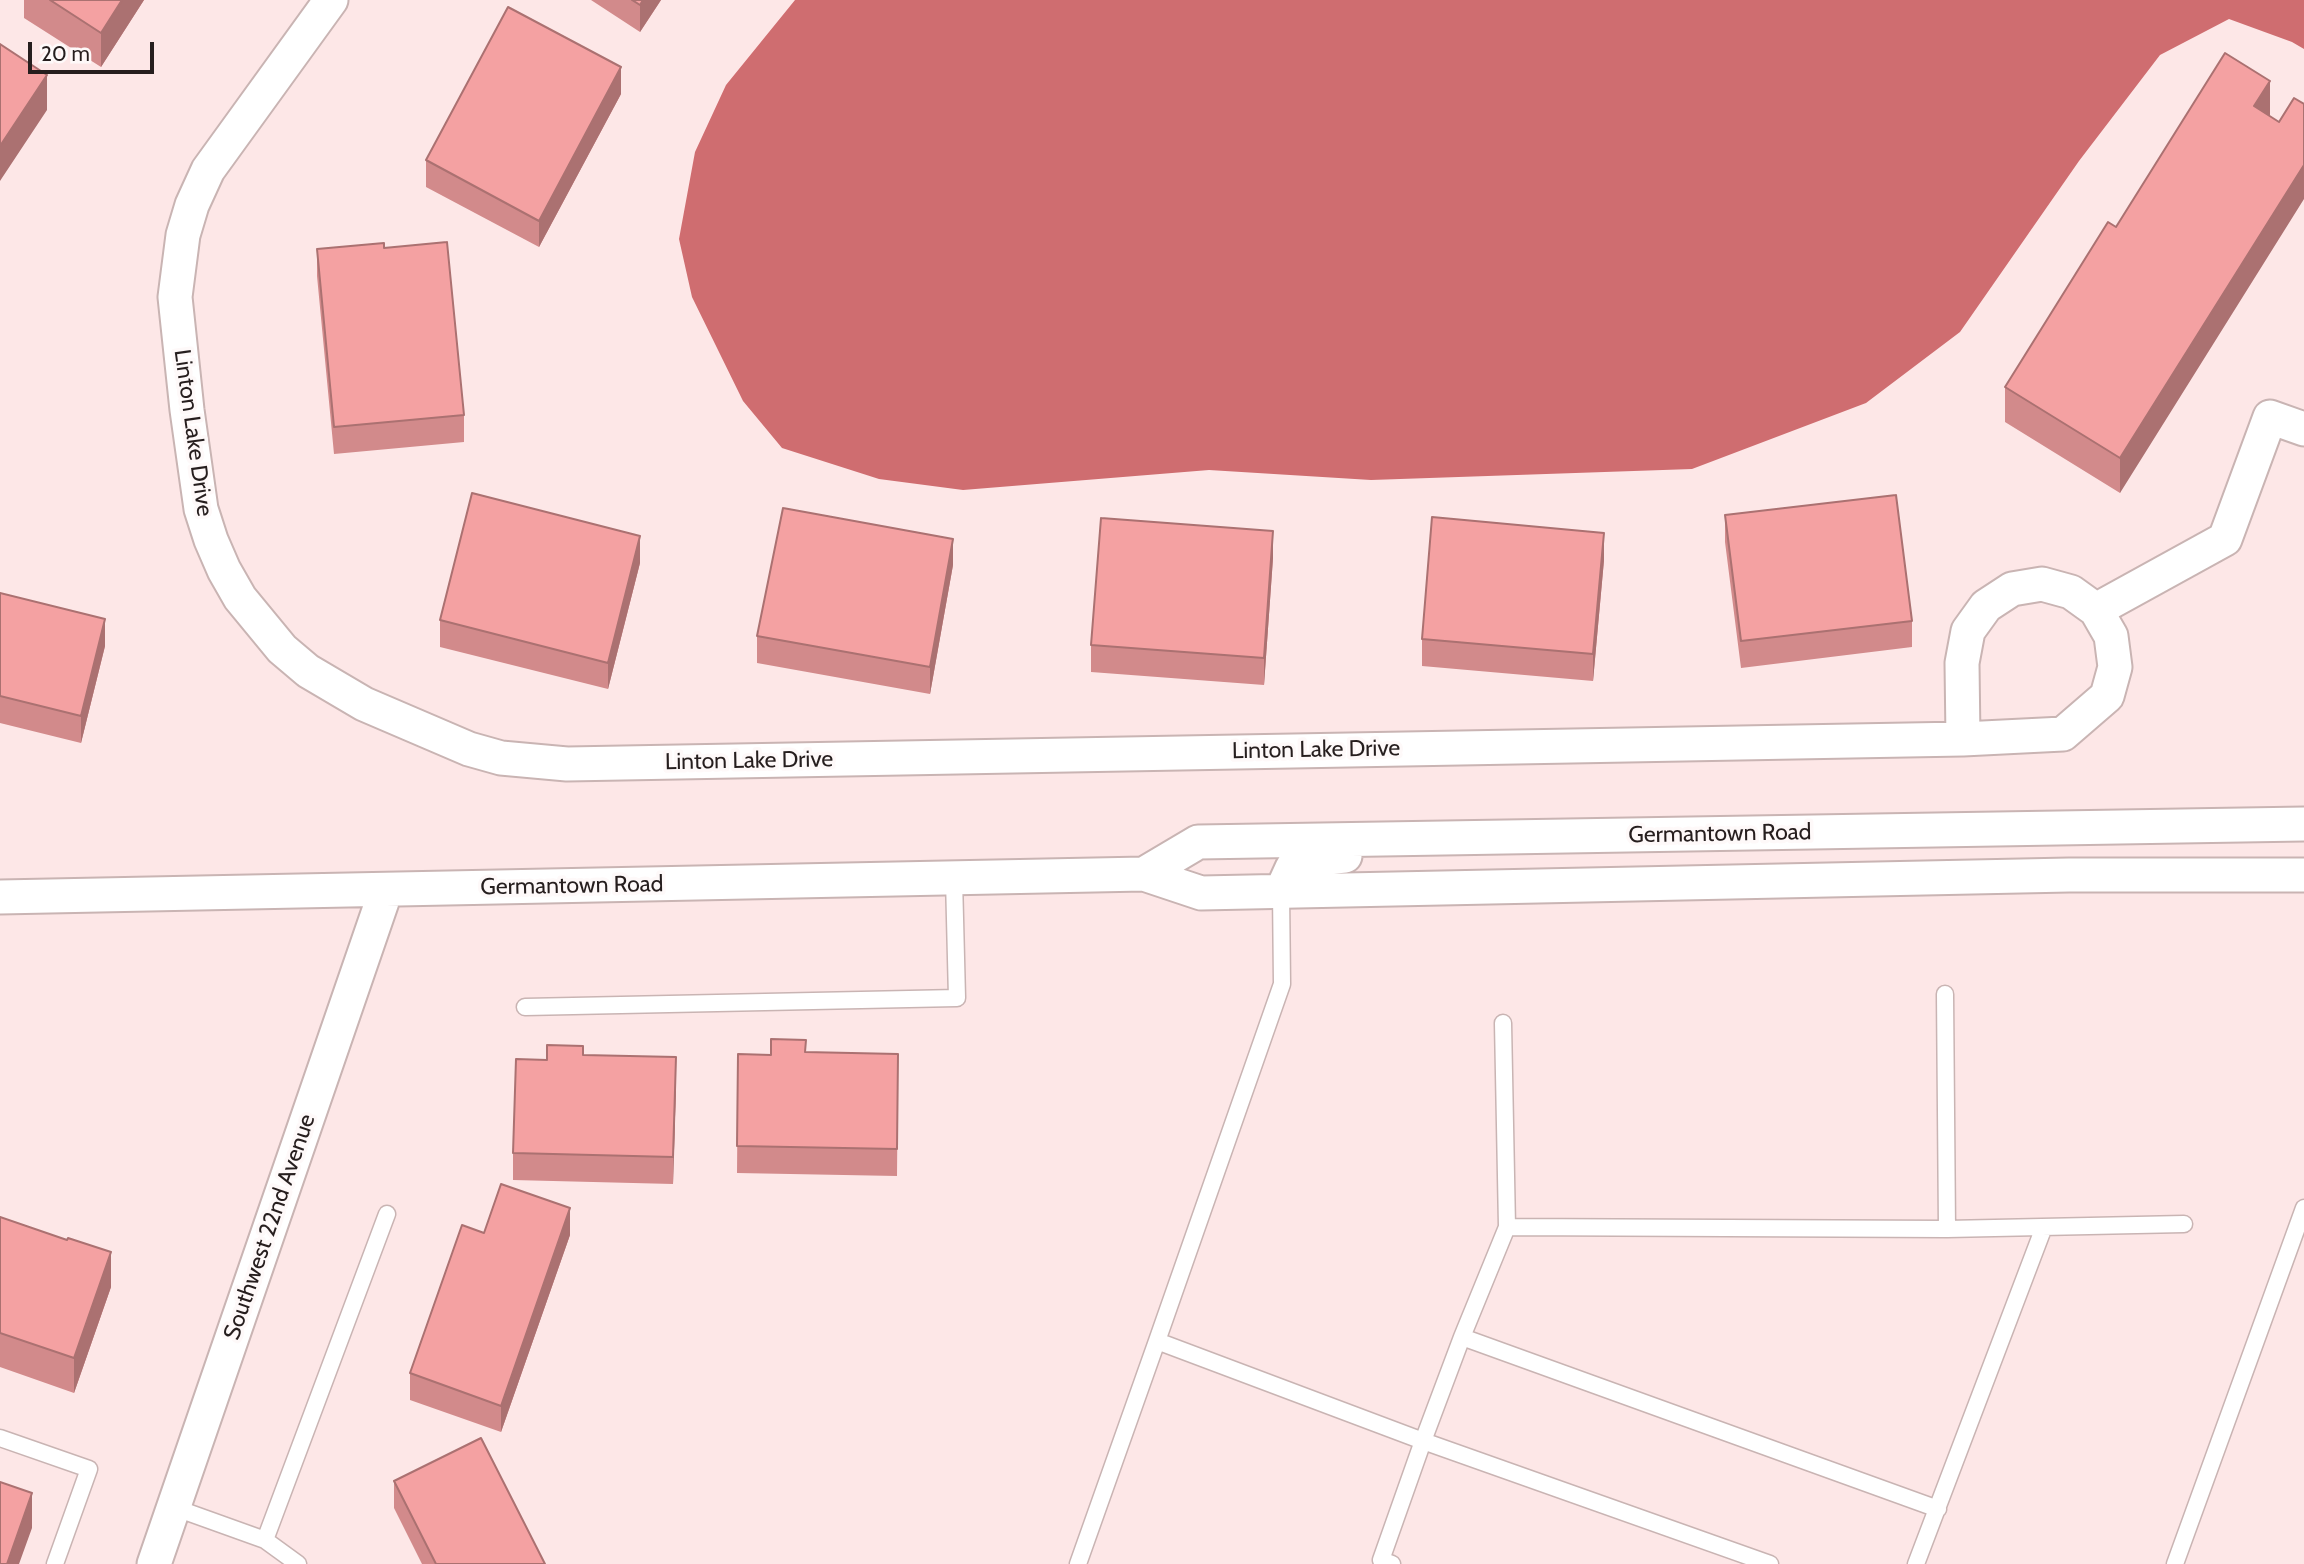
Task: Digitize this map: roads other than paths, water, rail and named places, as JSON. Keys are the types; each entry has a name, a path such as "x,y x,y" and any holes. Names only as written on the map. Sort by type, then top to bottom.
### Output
{"street":[{"name":"Linton Lake Drive","path":"331,0 208,170 192,205 183,235 175,297 201,509 224,569 240,598 282,649 308,671 364,704 469,749 501,758 566,764 1963,739 2063,734 2107,696 2115,667 2112,636 2096,610 2071,592 2042,584 2012,589 1986,606 1968,631 1964,652 1963,739"},
{"path":"2096,610 2225,539 2270,417 2304,429"},
{"name":"Germantown Road","path":"1144,874 1198,842 2304,824"},
{"path":"1281,892 1292,868 1314,859 1384,854 1691,849 1701,834"},
{"name":"Germantown Road","path":"0,897 1144,874 1201,893 2069,875 2304,875"},
{"name":"Southwest 22nd Avenue","path":"153,1564 386,890"}],"lane":[{"path":"525,1007 957,998 954,879"},
{"path":"1078,1564 1282,984 1281,892"},
{"path":"1945,994 1947,1228"},
{"path":"1392,1564 1381,1560 1462,1337 1507,1227 1503,1023"},
{"path":"2175,1564 2304,1208"},
{"path":"265,1540 387,1214"},
{"path":"1507,1227 1947,1228 2184,1223"},
{"path":"1916,1564 2043,1227"},
{"path":"1462,1337 1938,1509"},
{"path":"1157,1341 1423,1441 1770,1564"},
{"path":"0,1438 89,1469 55,1564"},
{"path":"173,1507 265,1540 298,1564"}]}
